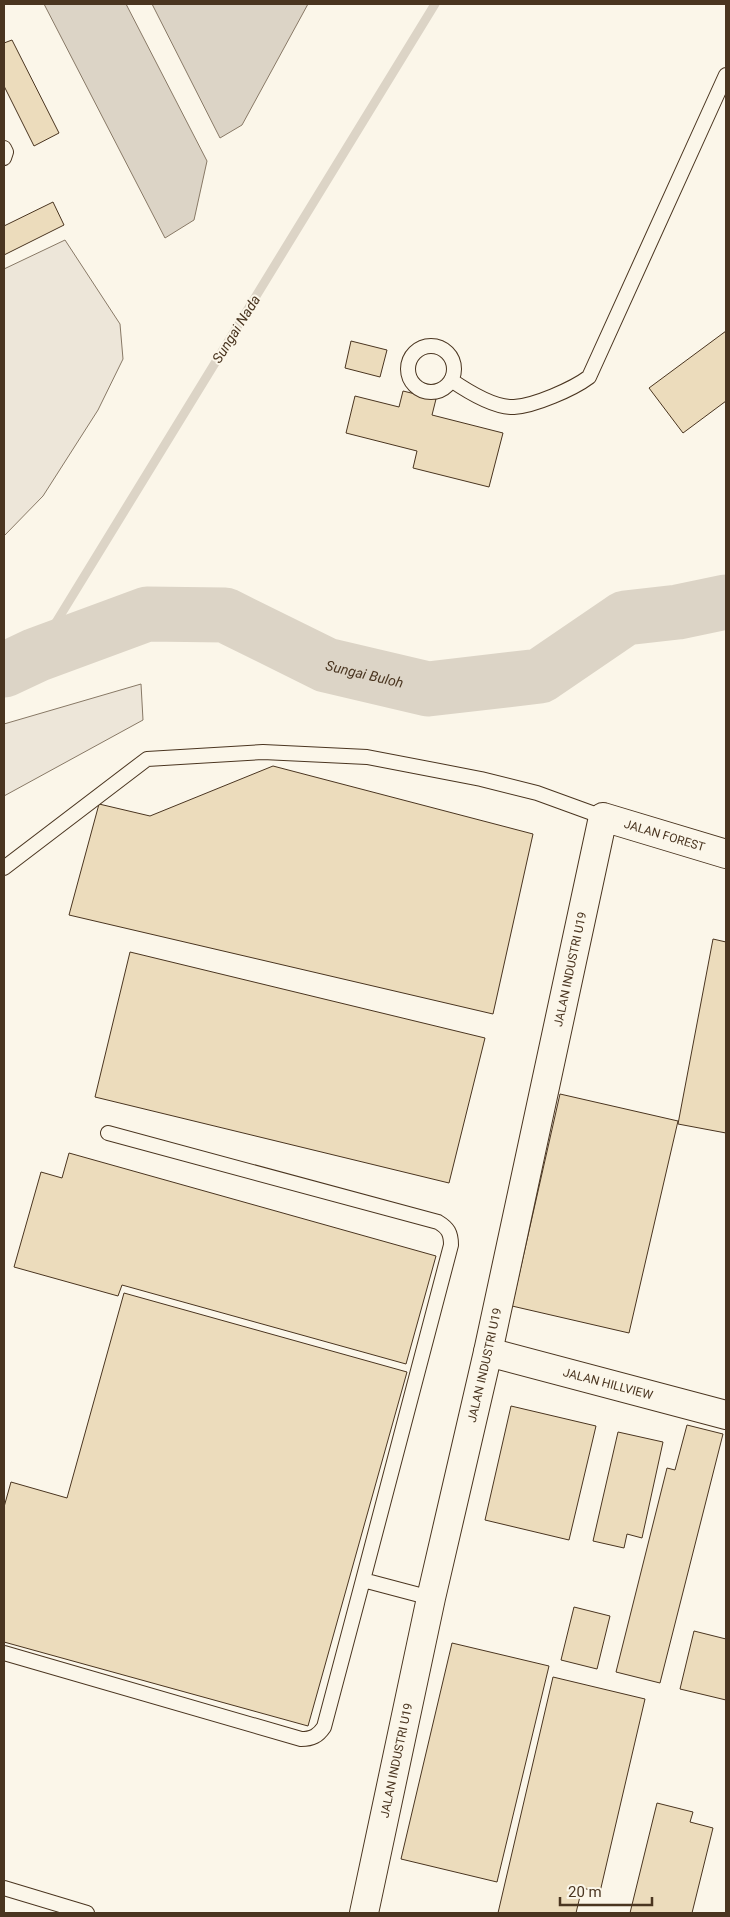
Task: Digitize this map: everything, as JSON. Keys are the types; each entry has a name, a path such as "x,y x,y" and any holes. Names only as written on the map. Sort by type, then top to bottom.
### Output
{"street":[{"name":"JALAN FOREST","path":"603,817 726,854"},
{"name":"JALAN INDUSTRI U19","path":"364,1913 431,1598 488,1352 603,817"},
{"name":"JALAN HILLVIEW","path":"488,1352 726,1415"}],"lane":[{"path":"451,380 479,398 514,408 574,388 589,377 726,75"},
{"path":"4,148 6,152 4,158"},
{"path":"4,868 147,760 263,752 366,756 481,779 537,793 603,817"},
{"path":"4,1652 301,1739 310,1739 319,1735 324,1727 451,1245 451,1235 446,1227 438,1222 108,1133"},
{"path":"363,1580 431,1598"},
{"path":"4,1888 87,1913"}],"shaded area":[{"path":"44,4 126,4 207,161 194,220 165,238"},
{"path":"152,4 308,4 242,125 220,138"},
{"path":"65,240 120,324 123,359 98,410 43,496 4,536 4,269"},
{"path":"141,684 143,720 4,796 4,724"}],"building":[{"path":"12,40 59,133 34,146 4,86 4,43"},
{"path":"53,202 64,225 4,255 4,226"},
{"path":"726,331 726,401 683,433 649,388"},
{"path":"351,341 387,350 380,377 345,368"},
{"path":"403,391 436,399 432,415 503,433 489,487 413,468 417,451 346,433 355,396 399,407"},
{"path":"273,766 533,834 493,1014 69,915 99,804 150,816"},
{"path":"713,939 726,942 726,1133 678,1124"},
{"path":"130,952 485,1038 449,1183 95,1097"},
{"path":"560,1094 678,1121 629,1333 512,1306"},
{"path":"69,1153 436,1256 406,1364 122,1285 118,1296 14,1267 41,1172 62,1178"},
{"path":"124,1293 407,1372 308,1726 4,1642 4,1507 11,1482 67,1498"},
{"path":"511,1406 596,1426 569,1540 485,1520"},
{"path":"687,1425 723,1434 660,1683 616,1672 667,1468 675,1470"},
{"path":"618,1432 663,1442 642,1538 627,1534 624,1548 593,1541"},
{"path":"574,1607 610,1616 597,1669 561,1660"},
{"path":"694,1631 726,1639 726,1700 680,1689"},
{"path":"452,1643 549,1666 497,1882 401,1859"},
{"path":"553,1677 645,1699 600,1892 582,1888 576,1913 498,1913"},
{"path":"657,1803 693,1812 690,1822 713,1828 692,1913 630,1913"}],"waterway":[{"name":"Sungai Nada","path":"36,655 435,4"},
{"name":"Sungai Buloh","path":"4,670 36,655 147,614 225,615 326,665 428,689 540,676 625,618 678,612 726,602"}]}
